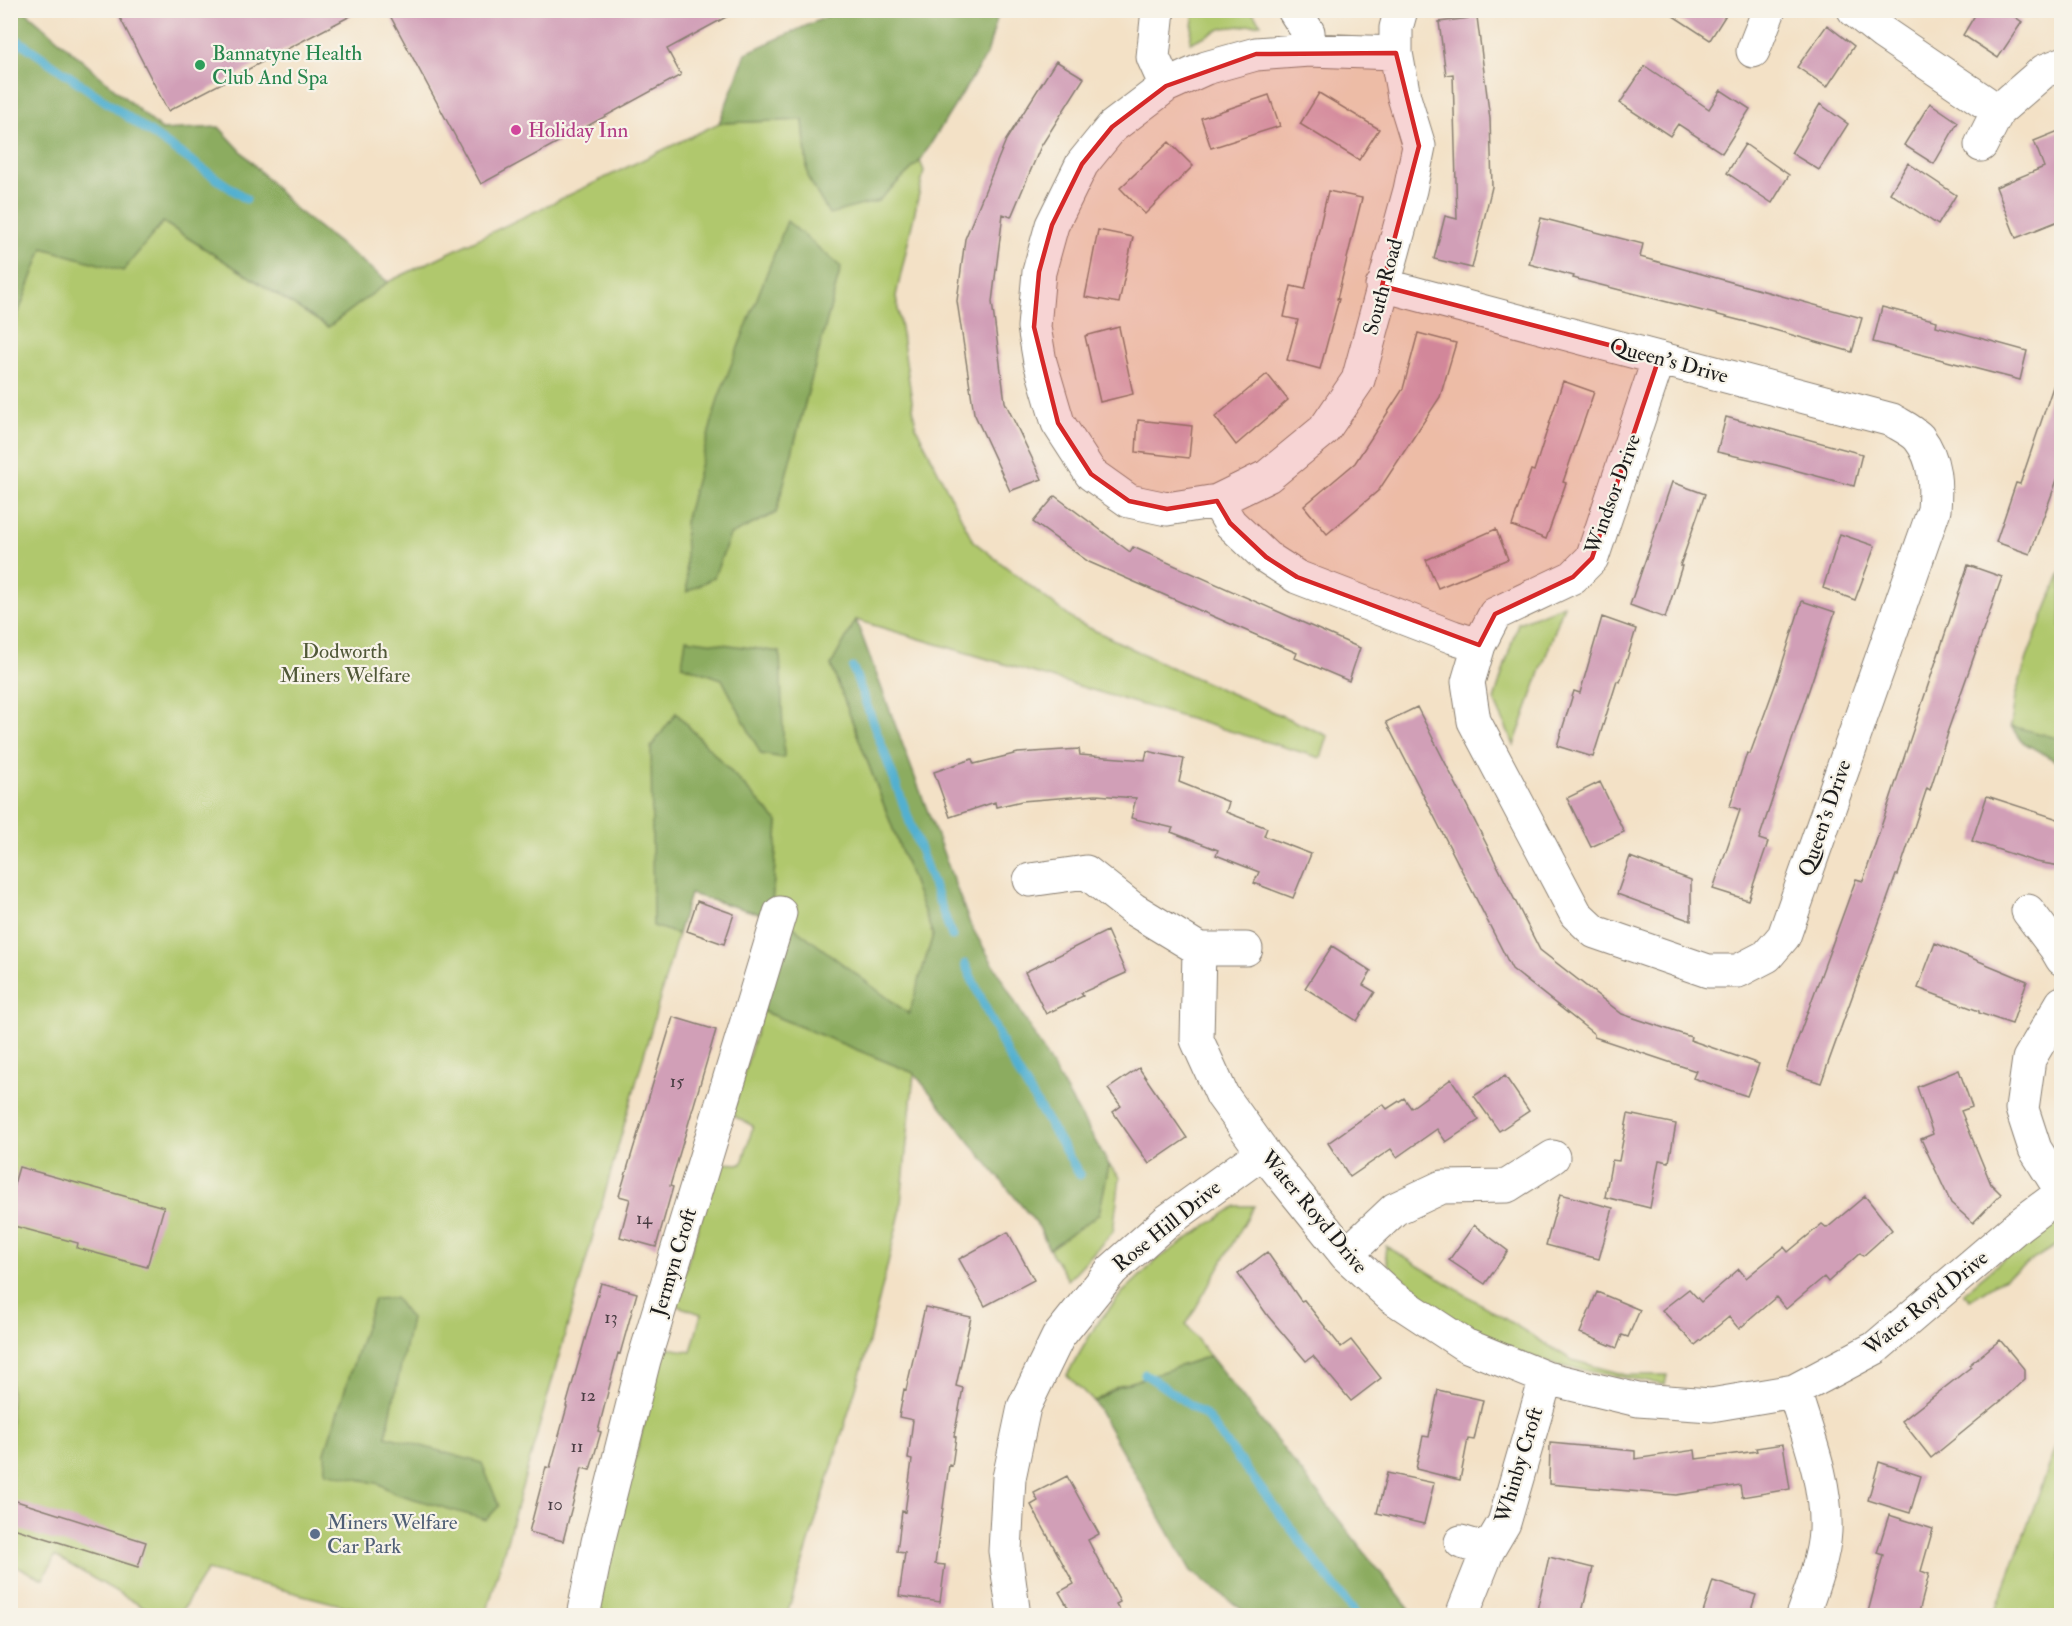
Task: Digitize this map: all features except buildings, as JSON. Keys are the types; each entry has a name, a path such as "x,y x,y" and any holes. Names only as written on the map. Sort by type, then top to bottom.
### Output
{"street":[{"path":"1158,10 1153,57 1166,86"},
{"path":"1294,10 1308,32 1309,50"},
{"name":"South Road","path":"1396,53 1309,50 1256,54 1206,68 1166,86 1112,127 1082,164 1052,225 1040,272 1034,327 1040,362 1058,423 1091,474 1129,501 1167,508 1217,501 1268,476 1324,430 1358,380 1410,190 1419,146 1404,97 1396,53 1396,28 1401,10"},
{"path":"1753,51 1769,10"},
{"path":"1854,10 1883,33 1998,111"},
{"path":"1981,145 1998,111 2044,70 2061,64"},
{"name":"Queen's Drive","path":"1382,286 1892,420 1919,437 1931,461 1936,481 1934,510 1784,936 1767,956 1738,971 1708,971 1595,932 1576,914 1474,721 1468,682 1479,645"},
{"name":"Windsor Drive","path":"1479,645 1495,614 1573,577 1592,558 1659,358"},
{"path":"1217,501 1230,523 1266,557 1297,577 1479,645"},
{"path":"1030,880 1086,872 1133,909 1199,949 1246,949"},
{"path":"2028,911 2055,947 2061,959"},
{"name":"Jermyn Croft","path":"584,1616 598,1542 644,1360 780,913"},
{"name":"Water Royd Drive","path":"1199,949 1197,1040 1222,1095 1263,1152 1346,1255 1392,1297 1465,1346 1546,1378 1638,1400 1711,1405 1794,1391 1875,1348 2019,1225 2061,1193"},
{"path":"2061,1003 2029,1059 2022,1109 2034,1149 2061,1193"},
{"name":"Rose Hill Drive","path":"1014,1616 1005,1551 1009,1478 1024,1407 1058,1337 1112,1270 1166,1222 1263,1152"},
{"path":"1346,1255 1395,1209 1442,1187 1507,1186 1553,1157"},
{"name":"Whinby Croft","path":"1464,1610 1474,1546 1504,1523 1546,1378"},
{"path":"1794,1391 1823,1492 1825,1532 1815,1581 1802,1616"}],"highlighted area":[{"path":"1396,53 1419,146 1382,286 1659,358 1592,558 1573,577 1495,614 1479,645 1297,577 1266,557 1230,523 1217,501 1167,509 1129,501 1091,474 1058,423 1034,327 1039,272 1052,225 1082,164 1112,127 1166,86 1256,54"}],"green space":[{"path":"11,10 25,11 162,130 219,127 294,208 388,282 328,327 163,222 123,271 43,248 11,333"},
{"path":"841,10 999,11 987,54 920,161 878,201 829,214 808,178 803,120 719,123 746,53"},
{"path":"1194,11 1251,11 1261,24 1223,28 1190,43"},
{"name":"Dodworth Miners Welfare","path":"803,120 808,178 878,201 920,161 924,171 896,296 916,427 973,541 1075,621 1168,666 1328,736 1321,758 856,620 831,665 933,935 909,1015 787,923 771,917 778,822 676,713 653,925 678,934 486,1615 379,1615 207,1570 179,1615 175,1615 143,1607 55,1556 43,1579 11,1564 10,333 43,248 123,270 163,222 328,327 388,282 719,123","holes":["841,267 776,513 730,535 714,577 687,591","780,652 761,753 722,679 682,665"]},
{"path":"787,221 841,267 776,513 730,535 714,577 687,592 685,522 718,399"},
{"path":"2061,572 2061,764 2021,741 2011,726 2015,696 2029,652"},
{"path":"1564,605 1514,745 1494,700 1518,623"},
{"path":"856,620 970,924 1109,1165 1099,1214 1049,1249 1039,1227 914,1073 762,1011 787,922 909,1014 933,935 831,665"},
{"path":"686,639 780,652 784,758 761,754 722,679 682,665"},
{"path":"676,713 778,822 771,917 690,894 678,934 653,926 651,747"},
{"path":"2011,726 2061,739 2061,764 2021,741"},
{"path":"762,1011 914,1073 900,1213 865,1358 787,1615 596,1616 663,1347 691,1352 701,1314 675,1305 717,1163 742,1164 753,1126 732,1115"},
{"path":"1109,1165 1120,1177 1113,1232 1068,1280 1049,1249 1099,1214"},
{"path":"1236,1206 1254,1206 1186,1325 1210,1356 1117,1387 1094,1402 1067,1375 1096,1325 1122,1293 1158,1259"},
{"path":"2061,1211 2061,1242 1970,1300 1963,1293"},
{"path":"1386,1246 1572,1360 1626,1375 1667,1375 1665,1385 1555,1365 1511,1349 1446,1315 1393,1279 1385,1255"},
{"path":"395,1298 411,1319 386,1436 482,1463 499,1506 486,1520 394,1493 380,1484 326,1472 325,1452 374,1299"},
{"path":"1210,1356 1414,1615 1249,1615 1191,1571 1094,1402 1117,1387"},
{"path":"2061,1434 2061,1615 1994,1615"}],"waterway":[{"path":"10,35 246,199"},
{"path":"853,668 952,936"},
{"path":"965,964 1007,1054 1080,1175"},
{"path":"1145,1374 1206,1416 1357,1616"}],"place":[{"name":"Bannatyne Health Club And Spa","path":"200,65"},
{"name":"Holiday Inn","path":"516,130"},
{"name":"Miners Welfare Car Park","path":"315,1534"}]}
